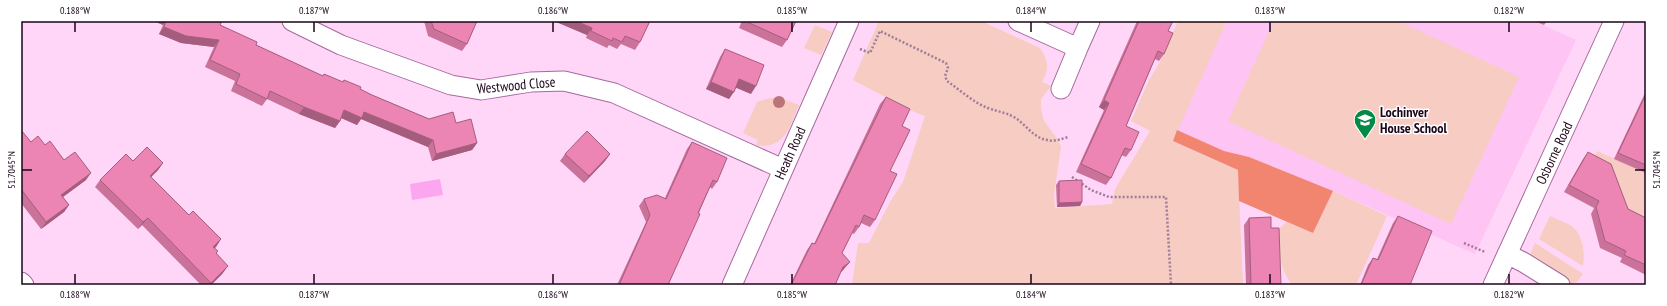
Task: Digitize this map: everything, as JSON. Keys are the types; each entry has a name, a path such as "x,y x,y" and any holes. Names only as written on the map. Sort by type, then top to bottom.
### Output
{"street":[{"name":"Westwood Close","path":"292,21 341,45 451,85 481,90 531,82 564,81 614,93 783,169"},
{"name":"Heath Road","path":"732,285 850,21"},
{"path":"1018,21 1078,48"},
{"path":"1061,88 1090,21"},
{"name":"Osborne Road","path":"1493,285 1614,21"},
{"path":"1507,254 1560,285"},
{"path":"21,282 24,285"}],"path":[{"path":"866,51 870,53 880,31 946,63 948,68 945,76 947,81 973,100 988,108 1002,111 1017,118 1035,135 1046,140 1056,140 1068,137"},
{"path":"1072,177 1091,190 1109,197 1166,197 1171,285"}],"shaded area":[{"path":"879,21 981,21 1040,48 1047,65 1045,77 1042,82 1051,86 1041,99 1041,109 1044,121 1061,146 1054,195 1055,208 1112,204 1115,189 1150,131 1131,121 1178,21 1227,21 1173,141 1238,170 1243,285 852,285 858,243 869,243 890,202 903,182 925,116 912,111 853,80"},
{"name":"Lochinver House School","path":"1227,21 1534,21 1576,40 1475,254 1333,191 1249,157 1224,151 1177,130"},
{"name":"Lochinver House School","path":"1274,21 1398,21 1519,77 1451,224 1228,121"},
{"path":"815,25 832,32 821,55 804,48"},
{"path":"770,98 781,98 799,105 789,128 780,140 774,144 766,146 756,145 758,140 743,133 757,102"},
{"path":"1177,130 1224,151 1249,157 1333,191 1313,233 1239,201 1238,170 1173,141"},
{"path":"1597,151 1646,173 1646,232 1633,226 1591,163"},
{"path":"440,179 443,195 412,200 410,184"},
{"path":"1333,191 1387,216 1356,285 1292,285 1284,272 1280,259 1276,231 1287,222 1313,233"},
{"path":"1550,216 1572,226 1575,229 1581,239 1584,256 1583,266 1539,239"},
{"path":"1535,243 1583,274 1577,282 1571,284 1535,264 1531,259 1531,251"}],"building":[{"path":"166,21 222,21 220,25 257,42 256,45 323,76 324,74 343,82 344,80 361,87 360,89 372,95 429,119 453,112 456,123 471,119 477,143 436,154 433,140 364,112 362,118 344,110 340,121 304,107 270,91 267,99 236,84 240,74 210,60 219,40 186,36 164,27"},
{"path":"431,21 477,21 467,44 434,29"},
{"path":"576,21 650,21 640,42 625,36 622,42 613,38 612,41 591,31 592,28"},
{"path":"745,21 796,21 787,40"},
{"path":"1139,21 1173,21 1168,31 1173,33 1164,54 1158,51 1126,126 1139,132 1131,150 1125,148 1111,178 1081,164 1109,103 1104,100"},
{"path":"725,49 764,65 756,86 739,79 734,92 711,82"},
{"path":"1646,94 1646,165 1618,153"},
{"path":"886,97 910,109 902,126 910,130 890,171 897,174 875,220 864,215 859,227 856,225 842,253 850,262 843,267 835,285 791,285 812,243 815,244"},
{"path":"21,130 31,142 38,136 45,145 50,141 64,160 75,152 91,173 61,195 69,205 46,222 21,189"},
{"path":"587,131 610,154 589,176 565,154"},
{"path":"692,142 727,158 717,182 713,180 698,213 700,214 668,285 619,285 650,215 644,199 657,195 666,199"},
{"path":"147,147 163,163 150,176 189,215 193,211 221,239 213,247 218,251 216,253 228,266 211,283 148,218 143,222 100,180 126,154 133,161"},
{"path":"1588,152 1611,164 1628,209 1646,218 1646,265 1624,255 1626,251 1605,241 1596,207 1599,201 1569,185"},
{"path":"1082,180 1082,202 1059,203 1059,181"},
{"path":"1398,216 1432,231 1410,285 1361,285 1373,258 1378,260"},
{"path":"1271,217 1271,228 1279,228 1281,285 1251,285 1249,218"}],"place":[{"name":"Lochinver House School","path":"1365,140"}]}
